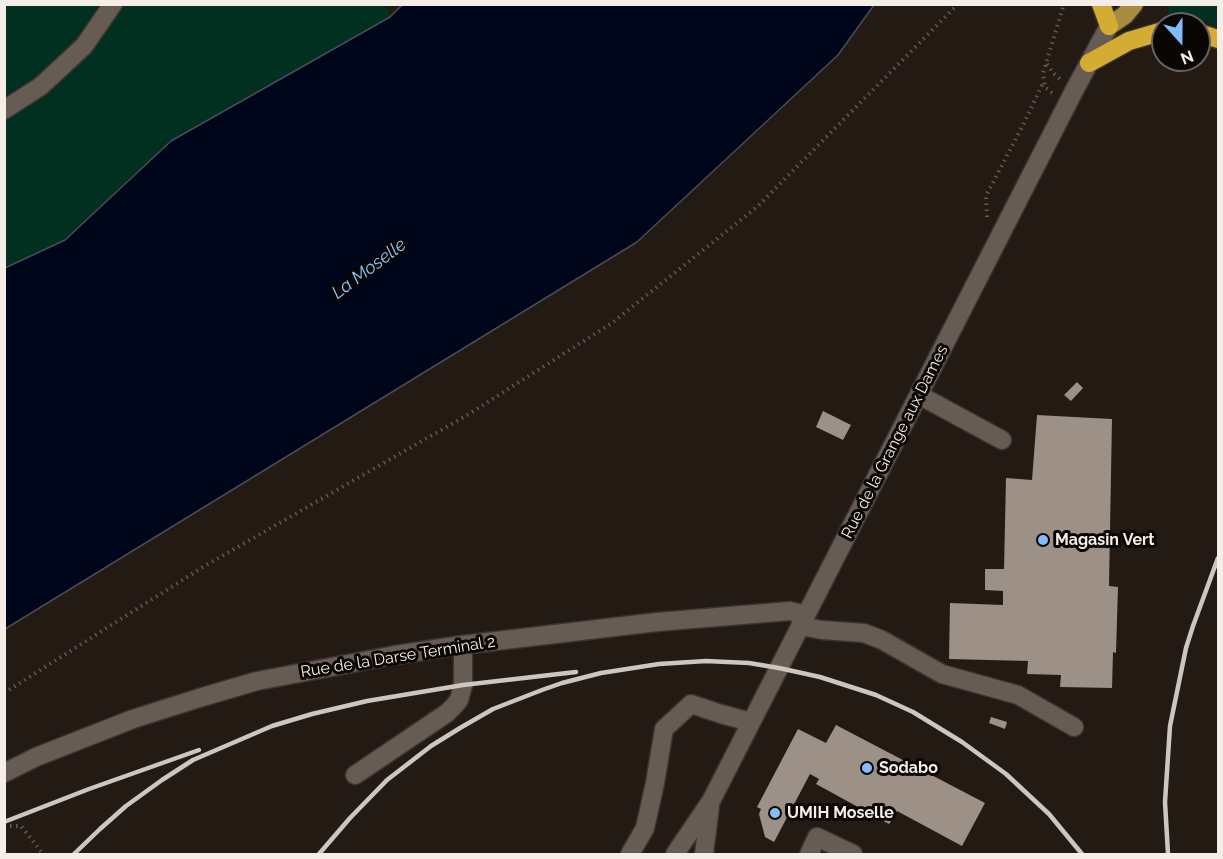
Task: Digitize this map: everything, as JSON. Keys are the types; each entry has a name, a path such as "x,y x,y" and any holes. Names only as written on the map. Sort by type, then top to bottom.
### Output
{"highway":[{"path":"1101,4 1109,26"},
{"path":"1089,63 1129,41 1151,35"}],"main road":[{"path":"1109,26 1115,4"},
{"path":"1109,26 1125,15 1134,4"}],"street":[{"path":"4,110 41,86 84,46 113,4"},
{"name":"Rue de la Grange aux Dames","path":"675,855 711,801 1109,26"},
{"path":"919,394 1002,440"},
{"name":"Rue de la Darse Terminal 2","path":"4,772 133,719 257,681 462,645 657,622 790,611 803,621 822,630 864,633 882,640 942,674 1018,695 1074,727"},
{"path":"355,775 454,706 459,699 463,685 462,645"},
{"path":"630,855 645,828 664,729 691,704 751,722"},
{"path":"704,855 711,801"},
{"path":"809,855 817,837 853,855"}],"path":[{"path":"4,693 203,567 469,414 612,322 758,206 958,4"},
{"path":"1064,4 1043,74 1046,87 1069,101"},
{"path":"1047,63 1053,73 1064,82"},
{"path":"1000,235 987,229 986,196 1044,81"},
{"path":"4,826 21,826 43,855"}],"green space":[{"path":"385,4 391,17 171,141 65,240 5,268 4,5"},
{"path":"1169,5 1218,5 1218,28 1211,24 1211,12 1168,12"}],"water":[{"name":"La Moselle","path":"402,5 874,5 838,55 637,242 5,629 5,268 65,240 171,141 390,17"}],"building":[{"path":"1077,382 1083,388 1071,401 1064,395"},
{"path":"823,411 851,425 843,440 816,427"},
{"path":"1037,415 1112,419 1109,586 1118,587 1116,653 1113,652 1112,688 1060,687 1061,675 1027,674 1028,661 949,659 950,603 1003,605 1003,591 985,590 985,569 1004,569 1006,478 1032,480"},
{"path":"991,717 1007,722 1005,729 989,723"},
{"path":"836,725 985,803 962,846 897,811 889,824 816,784 819,779 810,774 774,842 765,837 759,814 761,809 757,807 798,729 826,743"}],"railway":[{"path":"1168,854 1165,802 1170,726 1186,648 1218,558"},
{"path":"319,854 387,780 431,746 493,709 562,683 601,673 659,664 706,661 749,663 820,677 876,695 913,712 962,742 1006,774 1049,814 1082,854"},
{"path":"74,854 126,806 162,780 193,760 272,726 367,701 463,685 576,672"},
{"path":"4,822 199,750"}],"place":[{"name":"Magasin Vert","path":"1043,540"},
{"name":"Sodabo","path":"867,768"},
{"name":"UMIH Moselle","path":"775,813"}]}
